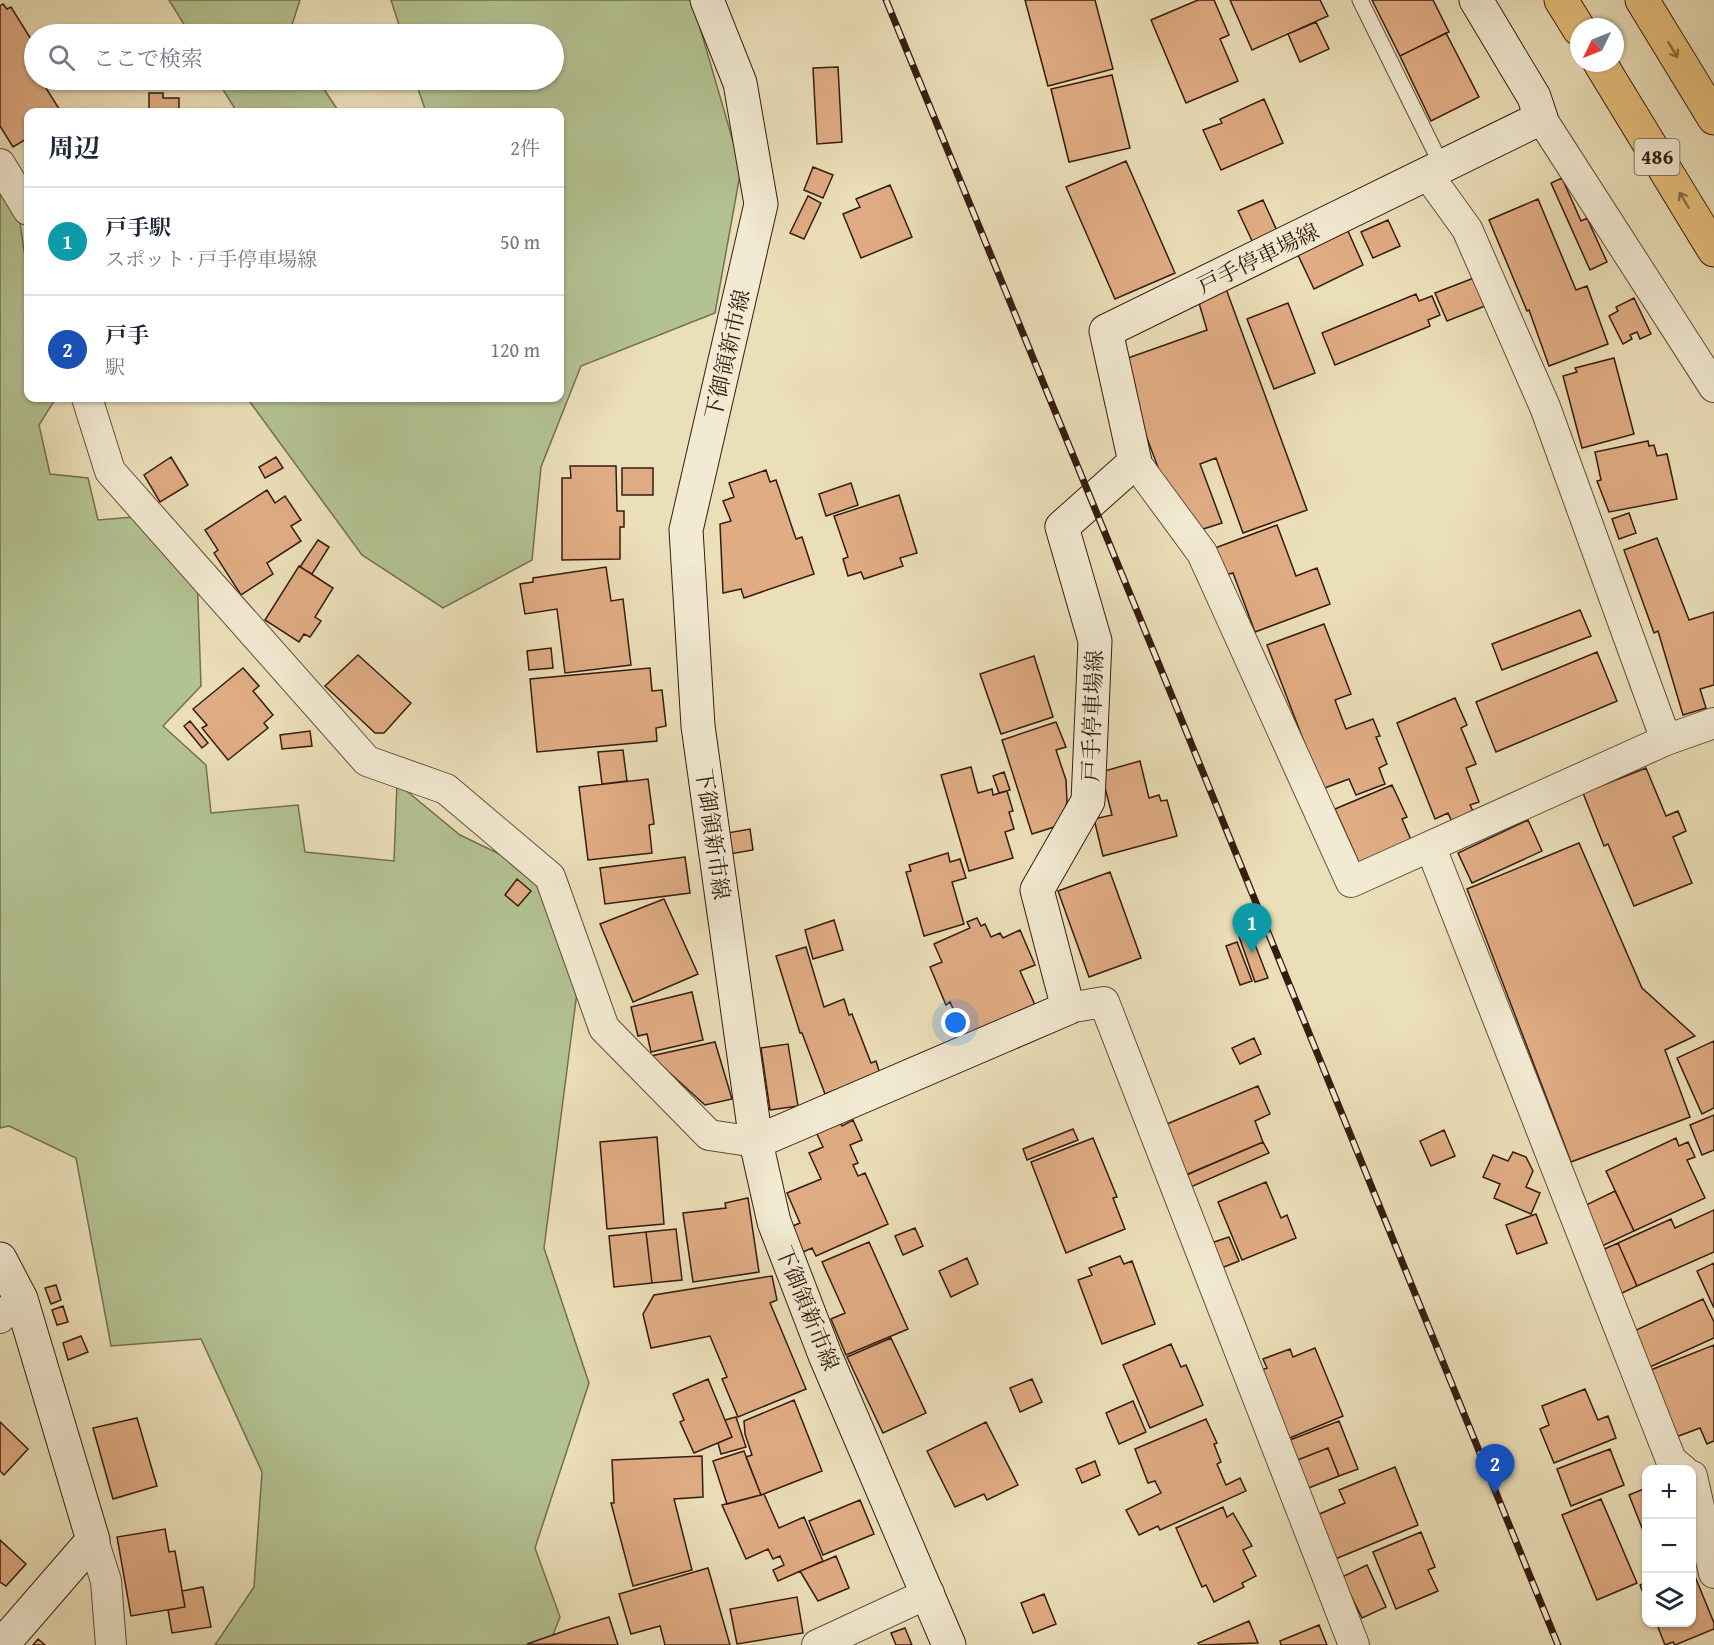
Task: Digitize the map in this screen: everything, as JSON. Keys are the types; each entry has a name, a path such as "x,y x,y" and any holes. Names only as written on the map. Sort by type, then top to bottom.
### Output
{"highway":[{"path":"1561,0 1572,18"},
{"path":"1642,0 1714,118"},
{"name":"486","path":"1605,72 1714,250"}],"main road":[{"name":"下御領新市線","path":"707,0 740,83 761,204 686,530 698,726 756,1142 774,1222 825,1355 950,1645"},
{"path":"1476,0 1534,97 1541,118"},
{"name":"戸手停車場線","path":"1068,1008 1037,890 1089,801 1095,641 1062,526 1135,462 1106,332 1541,118"},
{"path":"756,1142 1068,1008"},
{"path":"0,1259 10,1309 93,1540 2,1645"}],"street":[{"path":"1541,118 1714,387"},
{"path":"0,164 24,203"},
{"path":"1436,171 1467,229 1545,407 1666,740"},
{"path":"88,402 110,471 367,761 446,789 550,877 604,1028 709,1136 756,1142"},
{"path":"1135,462 1202,554 1351,882 1431,848 1666,740 1714,723"},
{"path":"1431,848 1671,1460 1677,1465"},
{"path":"1068,1008 1104,1002 1354,1645"},
{"path":"1696,1494 1714,1573"},
{"path":"93,1540 106,1581 111,1645"},
{"path":"817,1645 929,1593"}],"lane":[{"path":"1360,0 1436,171"}],"green space":[{"path":"169,0 300,0 292,24 184,24"},
{"path":"391,0 692,0 741,169 715,313 581,366 541,467 532,560 443,608 362,555 250,402 564,402 564,108 425,108 418,90 564,90 564,24 399,24"},
{"path":"223,90 325,90 336,108 234,108"},
{"path":"0,177 14,180 24,251 24,402 53,402 39,425 50,474 88,478 98,520 158,515 197,572 201,686 163,726 206,765 211,813 298,805 305,852 394,861 397,783 460,835 547,877 577,992 544,1248 589,1383 535,1548 560,1617 549,1645 215,1645 254,1587 262,1472 201,1339 111,1346 76,1158 9,1126 0,1128"}],"building":[{"path":"1025,0 1095,0 1113,69 1048,86"},
{"path":"1198,0 1214,0 1229,35 1220,39 1238,81 1186,103 1151,20"},
{"path":"1230,0 1320,0 1328,16 1252,50"},
{"path":"1372,0 1433,0 1449,32 1400,56"},
{"path":"3,4 7,9 11,7 24,28 24,90 47,90 58,108 24,108 24,140 13,147 0,126 0,6"},
{"path":"1316,22 1329,49 1300,62 1288,34"},
{"path":"1446,33 1479,97 1431,121 1400,56"},
{"path":"838,67 842,142 817,144 813,68"},
{"path":"1112,75 1130,148 1069,162 1051,89"},
{"path":"149,93 163,93 163,98 179,98 179,108 149,108"},
{"path":"1264,99 1283,143 1221,170 1203,130 1222,123 1220,119"},
{"path":"1126,161 1175,273 1115,299 1066,187"},
{"path":"813,167 833,175 823,198 804,190"},
{"path":"1562,178 1581,221 1587,218 1607,262 1590,270 1551,183"},
{"path":"890,185 912,237 861,258 843,214 860,207 856,199"},
{"path":"808,196 821,203 804,239 790,233"},
{"path":"1538,199 1576,290 1587,286 1608,344 1549,366 1529,310 1527,311 1489,220"},
{"path":"1263,200 1278,233 1254,245 1238,211"},
{"path":"1388,220 1400,246 1373,258 1361,232"},
{"path":"1348,231 1363,265 1314,289 1298,255"},
{"path":"1479,276 1490,304 1447,321 1435,293"},
{"path":"1225,286 1307,510 1243,533 1216,458 1200,464 1222,523 1200,530 1162,478 1133,401 1128,358 1207,330 1199,303"},
{"path":"1416,294 1419,301 1432,296 1440,315 1428,320 1430,326 1335,365 1322,333"},
{"path":"1634,298 1651,334 1640,339 1637,332 1630,335 1632,339 1623,344 1609,316 1618,311 1616,307"},
{"path":"1288,303 1315,373 1274,389 1247,319"},
{"path":"1614,358 1634,434 1582,448 1563,376 1577,372 1575,368"},
{"path":"1648,441 1649,446 1654,445 1657,456 1667,454 1677,499 1609,512 1597,481 1601,480 1595,452"},
{"path":"171,457 188,485 160,502 144,475"},
{"path":"276,457 283,468 265,478 259,467"},
{"path":"570,466 616,466 617,511 624,511 624,527 620,527 620,559 562,560 562,478 571,478"},
{"path":"622,468 653,468 653,495 622,495"},
{"path":"766,470 770,482 776,480 796,539 802,537 814,574 744,598 741,589 723,593 720,524 731,521 723,501 734,497 729,483"},
{"path":"851,483 858,505 826,516 819,494"},
{"path":"267,490 275,503 285,496 301,520 291,526 301,541 267,563 273,574 241,595 214,553 218,550 205,530"},
{"path":"899,495 917,553 900,558 903,566 864,579 861,572 848,576 843,559 848,557 834,516"},
{"path":"1629,513 1636,533 1619,539 1612,519"},
{"path":"1277,525 1296,576 1317,568 1330,604 1255,632 1233,573 1225,575 1215,548"},
{"path":"1657,538 1689,620 1714,612 1714,685 1700,689 1706,708 1683,715 1658,631 1654,633 1624,550"},
{"path":"318,540 329,547 312,574 300,567"},
{"path":"299,566 333,588 315,617 321,621 310,637 304,634 299,642 265,620"},
{"path":"606,567 611,601 623,599 631,665 565,673 557,609 525,614 520,584 533,582 533,578"},
{"path":"1580,610 1591,636 1502,670 1492,644"},
{"path":"1324,624 1351,694 1335,700 1346,729 1373,719 1380,736 1376,737 1387,764 1379,768 1385,784 1356,795 1349,779 1322,789 1267,645"},
{"path":"551,648 553,668 529,670 527,651"},
{"path":"1597,652 1617,701 1496,752 1476,702"},
{"path":"358,655 411,703 384,733 375,733 325,686"},
{"path":"1034,656 1053,717 1001,734 980,674"},
{"path":"243,668 259,686 253,691 273,715 264,723 268,728 228,760 202,728 207,725 193,709"},
{"path":"650,668 652,691 662,690 666,726 656,728 657,741 537,752 530,679"},
{"path":"1455,698 1467,725 1461,728 1476,764 1466,768 1479,802 1470,805 1474,813 1452,822 1448,813 1435,819 1397,723"},
{"path":"190,721 208,743 202,748 184,726"},
{"path":"1056,722 1066,747 1056,750 1066,780 1067,802 1064,813 1054,827 1032,834 1002,740"},
{"path":"310,731 312,746 282,749 280,735"},
{"path":"623,750 627,781 602,784 598,752"},
{"path":"1140,761 1149,798 1159,795 1161,801 1167,800 1177,836 1103,856 1094,819 1112,815 1101,772"},
{"path":"971,767 978,793 992,789 993,795 1007,791 1013,811 1009,812 1014,829 1005,832 1013,858 969,871 941,775"},
{"path":"1646,768 1666,816 1678,811 1686,831 1673,837 1692,883 1634,906 1608,844 1604,846 1583,793"},
{"path":"1004,772 1010,790 999,793 993,776"},
{"path":"648,779 654,824 649,825 652,853 588,860 579,787"},
{"path":"1392,785 1407,817 1402,819 1412,842 1360,865 1335,809"},
{"path":"1528,820 1542,851 1472,883 1458,853"},
{"path":"750,829 753,850 730,854 727,833"},
{"path":"1579,843 1642,988 1695,1036 1665,1050 1690,1117 1571,1162 1467,889"},
{"path":"948,853 950,862 960,859 966,878 952,882 964,924 924,936 906,872 911,871 909,865"},
{"path":"685,857 690,893 605,904 600,868"},
{"path":"1110,872 1141,958 1089,977 1058,891"},
{"path":"517,879 531,891 518,906 505,895"},
{"path":"664,899 698,974 633,1002 600,924"},
{"path":"977,918 981,926 985,924 991,937 1000,933 1003,938 1020,930 1035,965 1020,971 1035,1005 966,1038 950,1002 946,1005 930,967 942,962 934,944 970,928 967,922"},
{"path":"834,920 843,950 813,959 805,930"},
{"path":"1247,924 1268,978 1255,982 1236,928"},
{"path":"1237,942 1252,981 1240,985 1226,946"},
{"path":"806,947 824,1007 844,999 871,1063 876,1061 880,1074 825,1094 802,1033 800,1033 776,956"},
{"path":"692,992 703,1040 651,1052 647,1034 638,1036 631,1007"},
{"path":"1254,1038 1261,1054 1240,1064 1232,1048"},
{"path":"1714,1041 1714,1108 1702,1114 1677,1058"},
{"path":"715,1042 732,1099 705,1105 651,1056"},
{"path":"788,1044 798,1106 770,1110 761,1048"},
{"path":"1258,1086 1270,1114 1255,1121 1263,1142 1182,1177 1162,1126"},
{"path":"1714,1115 1714,1150 1702,1155 1690,1125"},
{"path":"853,1120 862,1140 850,1145 858,1163 853,1165 858,1176 865,1173 888,1224 816,1256 812,1248 801,1253 790,1227 800,1223 787,1193 821,1179 809,1153 823,1147 816,1132 840,1122 842,1126"},
{"path":"1073,1129 1078,1140 1027,1160 1023,1149"},
{"path":"1444,1130 1455,1156 1431,1166 1420,1141"},
{"path":"657,1137 664,1224 607,1229 600,1142"},
{"path":"1093,1138 1117,1197 1113,1198 1125,1229 1066,1253 1031,1162"},
{"path":"1676,1138 1679,1146 1688,1142 1695,1157 1687,1160 1705,1198 1634,1231 1606,1171"},
{"path":"1263,1142 1269,1153 1186,1189 1181,1177"},
{"path":"1513,1152 1526,1157 1533,1171 1526,1187 1540,1193 1531,1214 1494,1198 1500,1184 1483,1177 1493,1155 1508,1161"},
{"path":"1266,1182 1281,1218 1287,1215 1296,1238 1242,1260 1218,1202"},
{"path":"1615,1191 1634,1231 1602,1246 1584,1206"},
{"path":"748,1198 759,1272 693,1282 683,1213 726,1208 725,1203"},
{"path":"1714,1210 1714,1252 1637,1286 1618,1243 1671,1219 1675,1228"},
{"path":"1536,1214 1547,1243 1517,1254 1506,1225"},
{"path":"915,1228 923,1246 903,1255 895,1236"},
{"path":"676,1229 682,1280 652,1283 646,1232"},
{"path":"646,1232 652,1283 614,1287 609,1236"},
{"path":"1229,1237 1239,1261 1214,1271 1205,1245"},
{"path":"869,1242 908,1329 846,1355 831,1319 845,1313 822,1262"},
{"path":"1618,1243 1637,1286 1618,1295 1600,1251"},
{"path":"1120,1256 1124,1264 1132,1261 1155,1324 1102,1344 1078,1280 1092,1275 1089,1268"},
{"path":"967,1258 978,1284 951,1297 939,1271"},
{"path":"1714,1263 1714,1308 1697,1271"},
{"path":"772,1276 777,1300 770,1303 806,1389 738,1417 722,1379 727,1377 710,1336 651,1348 643,1314 654,1295"},
{"path":"56,1285 61,1300 51,1304 45,1288"},
{"path":"1703,1299 1714,1322 1714,1338 1650,1367 1634,1331"},
{"path":"63,1306 68,1322 57,1325 52,1310"},
{"path":"81,1336 88,1352 68,1360 63,1343"},
{"path":"891,1338 926,1413 883,1433 847,1357"},
{"path":"1171,1344 1181,1367 1186,1365 1203,1405 1150,1428 1123,1365"},
{"path":"1714,1345 1714,1441 1707,1444 1700,1428 1676,1437 1648,1371"},
{"path":"1315,1348 1343,1416 1280,1442 1252,1374 1267,1368 1263,1359 1290,1349 1293,1357"},
{"path":"708,1379 732,1437 694,1453 680,1422 684,1420 673,1394"},
{"path":"1032,1379 1042,1402 1020,1412 1010,1388"},
{"path":"1585,1389 1598,1420 1608,1416 1616,1438 1554,1463 1540,1429 1549,1425 1542,1406"},
{"path":"794,1400 822,1471 761,1495 746,1457 752,1455 745,1434 744,1421"},
{"path":"1133,1401 1146,1432 1119,1444 1106,1413"},
{"path":"736,1417 746,1447 721,1454 718,1443 732,1437 725,1420"},
{"path":"137,1418 157,1486 113,1499 93,1428"},
{"path":"1206,1419 1217,1443 1214,1444 1221,1462 1217,1464 1226,1485 1240,1478 1246,1491 1160,1530 1158,1526 1139,1535 1126,1510 1161,1493 1155,1481 1148,1483 1135,1449"},
{"path":"1339,1421 1358,1469 1339,1476 1328,1448 1290,1463 1282,1443"},
{"path":"0,1422 28,1449 4,1475 0,1471"},
{"path":"986,1422 1018,1485 987,1500 984,1494 955,1507 927,1451"},
{"path":"1328,1448 1339,1476 1301,1491 1290,1463"},
{"path":"1610,1449 1624,1485 1571,1506 1557,1469"},
{"path":"744,1451 761,1495 727,1504 713,1461"},
{"path":"702,1456 703,1497 674,1499 692,1570 633,1586 611,1503 614,1503 612,1460"},
{"path":"1095,1461 1100,1475 1082,1483 1076,1469"},
{"path":"1395,1467 1418,1525 1328,1562 1310,1518 1345,1503 1339,1490"},
{"path":"1642,1490 1642,1528 1629,1495"},
{"path":"764,1494 779,1528 804,1517 823,1561 778,1581 773,1570 784,1565 780,1556 773,1559 768,1549 746,1559 722,1505"},
{"path":"1601,1499 1637,1583 1597,1600 1562,1515"},
{"path":"860,1500 874,1534 823,1555 809,1521"},
{"path":"1223,1507 1227,1517 1233,1513 1252,1546 1243,1550 1256,1576 1242,1583 1244,1587 1214,1602 1206,1585 1202,1587 1176,1528"},
{"path":"165,1529 169,1552 175,1551 185,1607 131,1616 117,1537"},
{"path":"1421,1532 1435,1567 1428,1570 1438,1591 1396,1609 1373,1552"},
{"path":"0,1540 26,1564 6,1586 0,1582"},
{"path":"836,1556 849,1588 818,1601 800,1571"},
{"path":"1367,1565 1386,1607 1362,1618 1342,1577"},
{"path":"708,1568 730,1645 665,1645 660,1626 631,1634 619,1594"},
{"path":"1696,1579 1714,1623 1714,1629 1675,1645 1673,1642 1665,1645 1658,1627 1696,1627"},
{"path":"203,1587 211,1627 172,1633 168,1610 185,1607 182,1591"},
{"path":"1044,1594 1056,1624 1033,1633 1021,1603"},
{"path":"797,1597 803,1633 737,1644 730,1609"},
{"path":"609,1617 618,1645 527,1644 573,1628"},
{"path":"1249,1621 1258,1643 1199,1645 1198,1643"},
{"path":"1319,1625 1327,1645 1281,1645 1280,1641"},
{"path":"905,1628 912,1645 896,1645 891,1633"},
{"path":"38,1639 44,1644 45,1645 33,1645"}],"railway":[{"path":"886,0 1558,1645"}],"place":[{"name":"戸手駅","path":"1252,953"},
{"name":"戸手","path":"1495,1494"}]}
